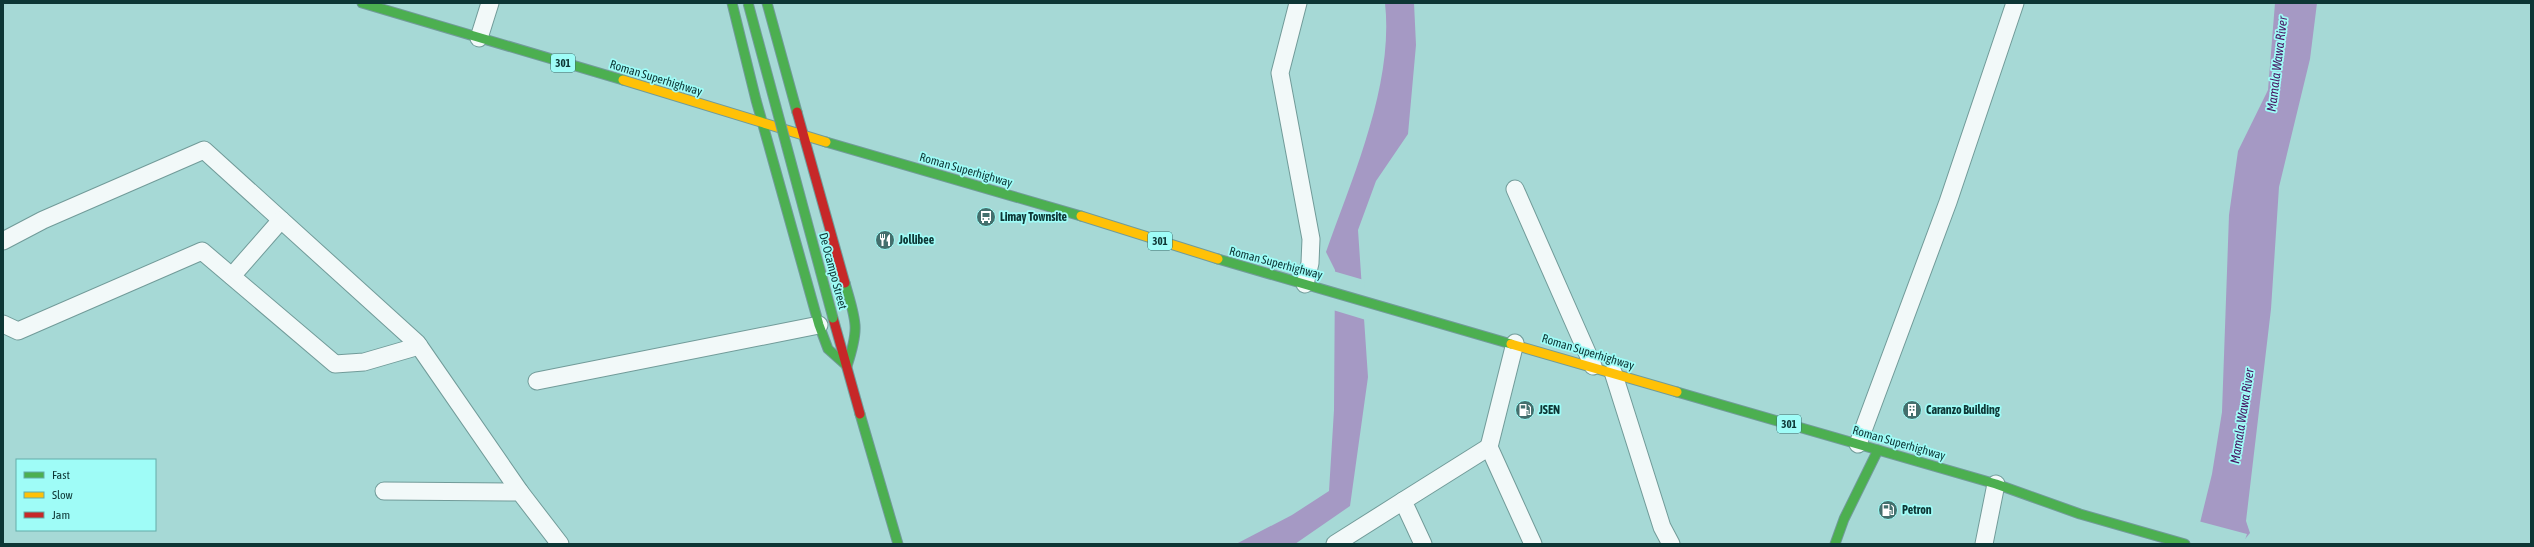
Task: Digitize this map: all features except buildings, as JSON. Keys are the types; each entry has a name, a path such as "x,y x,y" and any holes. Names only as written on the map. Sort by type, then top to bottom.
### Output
{"main road":[{"name":"Roman Superhighway","path":"362,3 802,133 851,151 993,189 1305,284 1328,289 1515,343 1996,484 2080,514 2185,544"},
{"path":"732,3 763,122 826,322 828,351 833,357 847,366 856,339 857,327 767,3"},
{"name":"De Ocampo Street","path":"748,3 826,322 847,366 898,544"},
{"path":"1835,544 1844,519 1878,450"}],"street":[{"path":"479,38 490,3"},
{"path":"1298,3 1280,73 1311,239 1310,263 1305,284"},
{"path":"1858,444 1948,202 2015,3"},
{"path":"3,241 43,220 204,150 419,346 520,492 560,544"},
{"path":"1515,189 1593,366"},
{"path":"232,276 281,220"},
{"path":"3,324 18,331 202,251 335,364 364,362 419,346"},
{"path":"537,381 826,322"},
{"path":"1515,343 1490,447 1533,544"},
{"path":"1613,372 1662,527 1670,544"},
{"path":"1335,544 1490,447"},
{"path":"1984,544 1996,484"},
{"path":"384,491 520,492"},
{"path":"1403,501 1423,544"}],"water":[{"path":"1385,3 1414,3 1416,45 1408,134 1376,181 1358,230 1368,377 1350,506 1295,544 1236,544 1292,515 1329,491 1334,410 1335,270 1326,252 1359,161 1377,97 1383,65 1386,34"},
{"name":"Mamala Wawa River","path":"2275,3 2317,3 2310,59 2279,187 2271,309 2246,521 2250,533 2241,544 2198,531 2212,474 2222,412 2229,215 2238,151 2268,90"}],"pier":[{"path":"1333,271 1364,280 1366,320 1333,310"},
{"path":"2198,521 2247,534 2244,543 2192,544"}],"traffic: fast":[{"path":"362,3 623,80"},
{"path":"732,3 756,100 819,325 828,349 847,366 854,342 855,324 845,283"},
{"path":"748,3 833,318"},
{"path":"767,3 797,112"},
{"path":"826,142 1081,216"},
{"path":"1218,259 1511,344"},
{"path":"1677,392 1996,484 2080,514 2185,544"},
{"path":"860,414 898,544"},
{"path":"1835,544 1844,519 1878,450"}],"traffic: slow":[{"path":"623,80 826,142"},
{"path":"1081,216 1218,259"},
{"path":"1511,344 1677,392"}],"traffic: jam":[{"path":"797,112 845,283"},
{"path":"833,318 860,414"}],"place":[{"name":"Limay Townsite","path":"986,217"},
{"name":"Jollibee","path":"885,240"},
{"name":"JSEN","path":"1525,410"},
{"name":"Caranzo Building","path":"1912,410"},
{"name":"Petron","path":"1888,510"}]}
